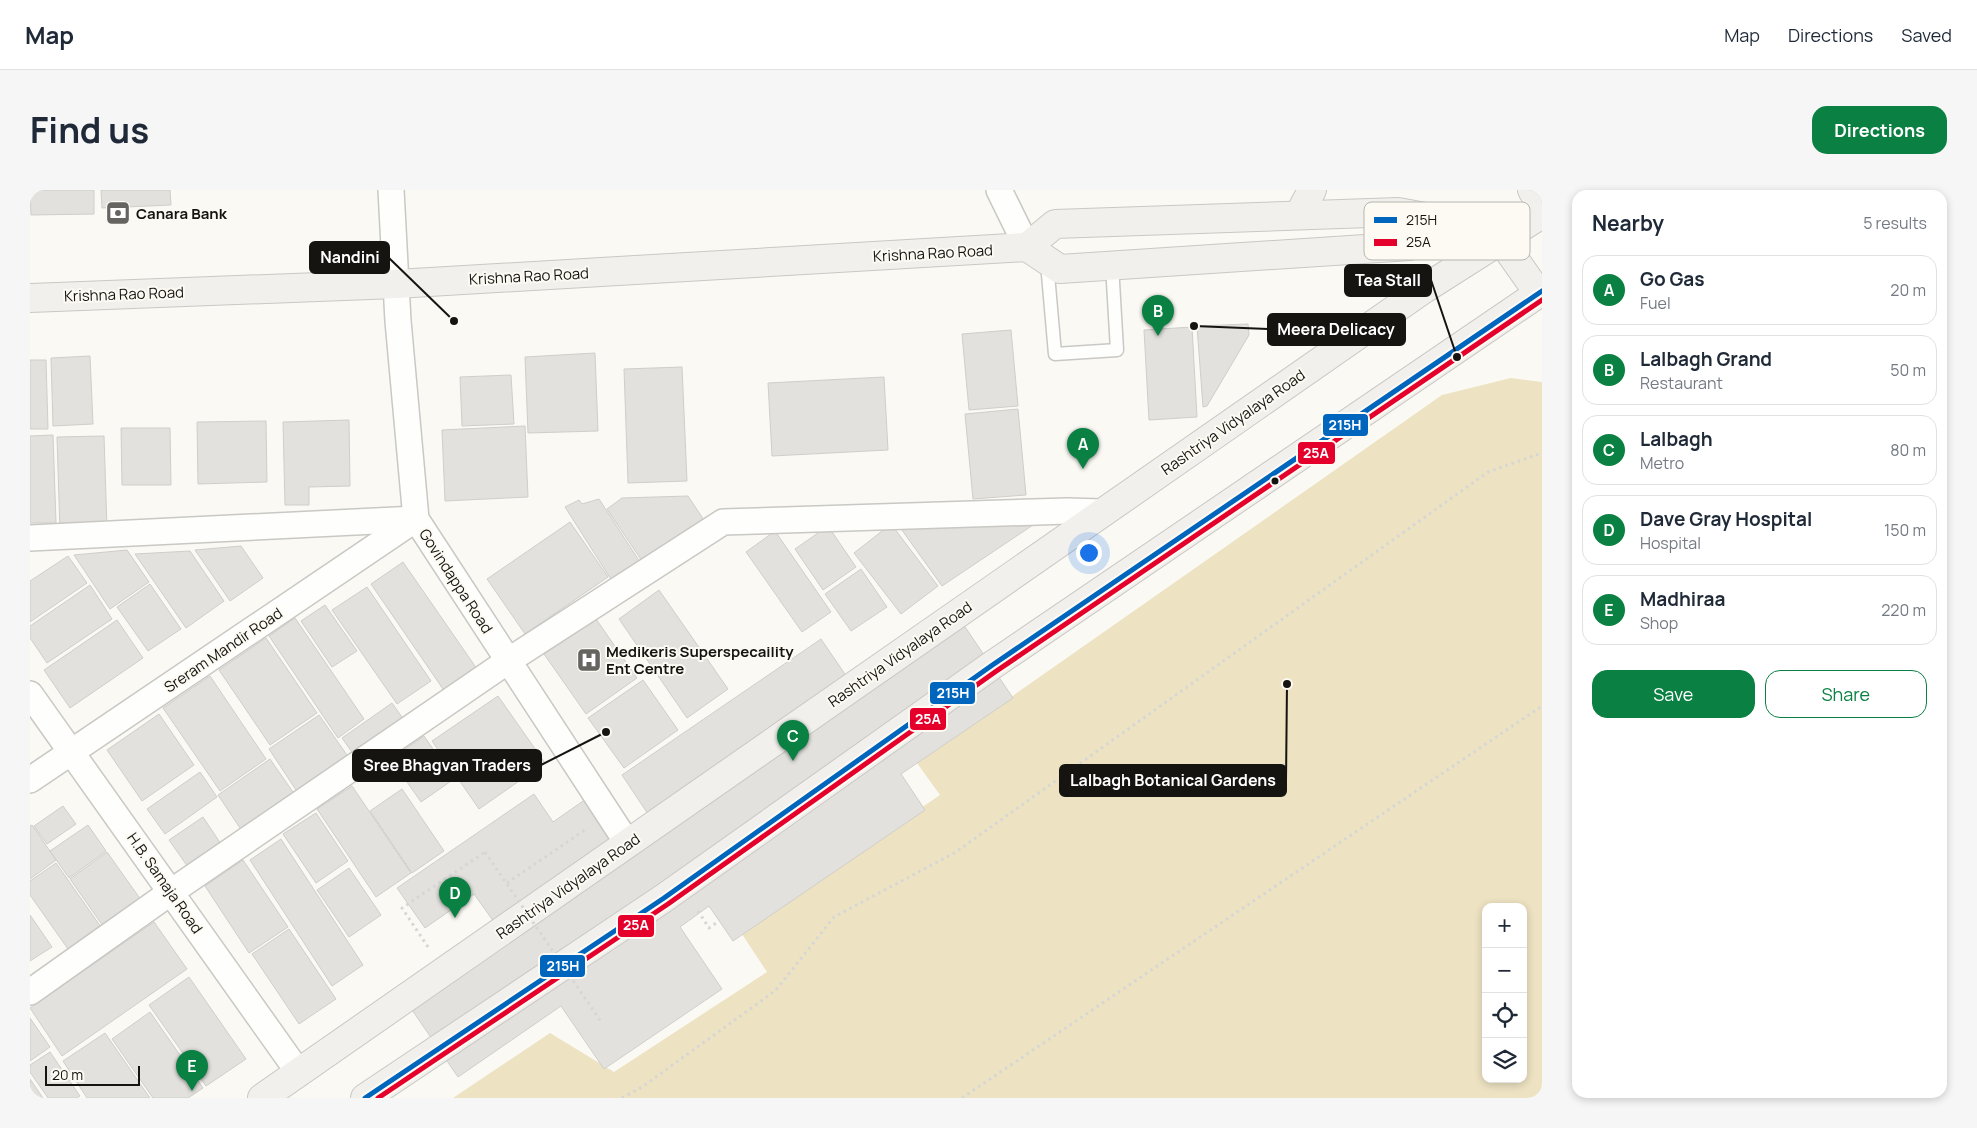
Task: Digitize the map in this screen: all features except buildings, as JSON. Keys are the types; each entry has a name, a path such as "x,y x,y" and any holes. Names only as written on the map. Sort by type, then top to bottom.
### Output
{"main road":[{"path":"1298,215 1312,190"},
{"path":"1532,190 1542,206"},
{"name":"Krishna Rao Road","path":"1037,254 1055,224 1364,213"},
{"name":"Rashtriya Vidyalaya Road","path":"1530,222 1542,214"},
{"name":"Krishna Rao Road","path":"30,298 396,284 1037,254 1060,269 1364,249"},
{"name":"Rashtriya Vidyalaya Road","path":"262,1098 1102,512 1470,260"},
{"name":"Krishna Rao Road","path":"1516,260 1541,293"},
{"path":"366,1098 664,898 990,666 1541,293"}],"street":[{"name":"Govindappa Road","path":"391,190 396,284 416,519 628,844"},
{"path":"999,190 1037,254"},
{"path":"30,992 171,892 508,661 723,522 1067,511 1102,512"},
{"path":"30,538 416,519"},
{"name":"Sreram Mandir Road","path":"30,780 416,519"},
{"name":"H.B. Samaja Road","path":"30,694 299,1073"}],"lane":[{"path":"1037,254 1055,354 1117,350 1112,265"}],"path":[{"path":"622,1098 642,1087 775,991 834,917 956,852 1488,472 1542,453"},
{"path":"962,1098 1542,706"},
{"path":"507,883 609,814"},
{"path":"430,950 402,908 485,852 602,1023"},
{"path":"693,904 709,928 719,921"}],"shaded area":[{"path":"1511,378 1542,382 1542,1098 453,1098 550,1033 614,1072 767,972 740,931 940,795 917,763 1442,395"}],"transit line":[{"name":"215H","path":"365,1098 664,898 991,666 1542,291"},
{"name":"25A","path":"378,1098 668,904 995,672 1542,300"}],"place":[{"name":"Canara Bank","path":"118,213"},
{"name":"Nandini","path":"454,321"},
{"name":"Meera Delicacy","path":"1194,326"},
{"name":"Lalbagh Grand","path":"1158,336"},
{"name":"Tea Stall","path":"1457,357"},
{"name":"Go Gas","path":"1083,469"},
{"name":"Medikeris Superspecaility Ent Centre","path":"589,660"},
{"name":"Lalbagh Botanical Gardens","path":"1287,684"},
{"name":"Sree Bhagvan Traders","path":"606,732"},
{"name":"Lalbagh","path":"793,761"},
{"name":"Dave Gray Hospital","path":"455,918"},
{"name":"Madhiraa","path":"192,1091"}]}
